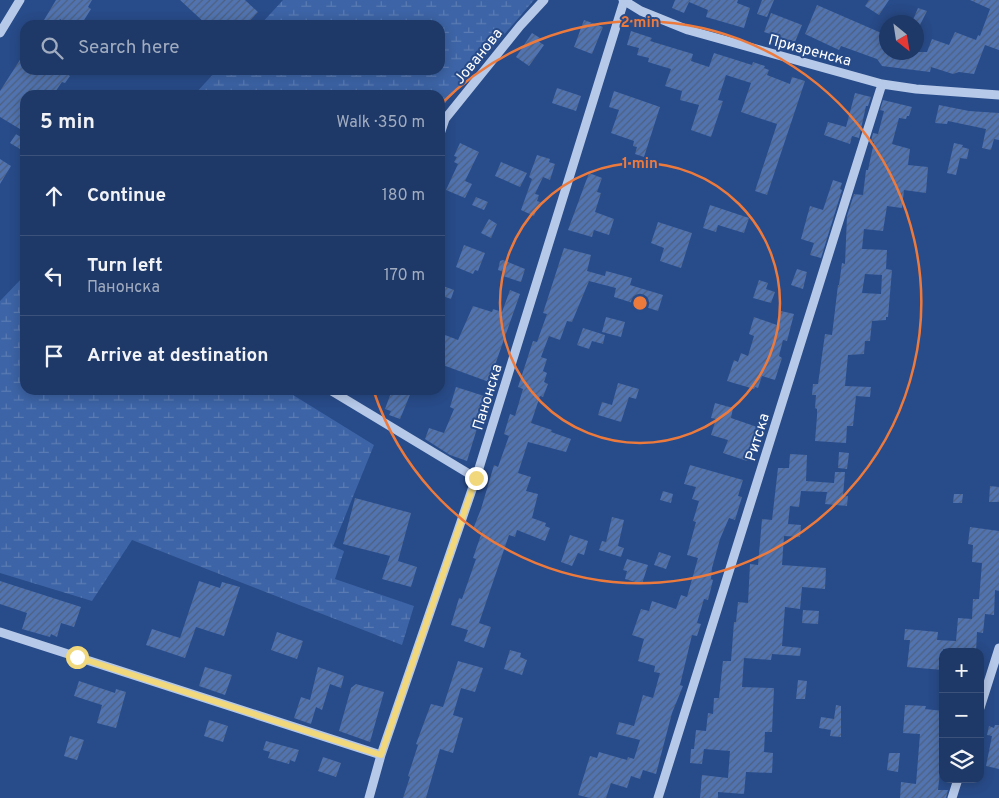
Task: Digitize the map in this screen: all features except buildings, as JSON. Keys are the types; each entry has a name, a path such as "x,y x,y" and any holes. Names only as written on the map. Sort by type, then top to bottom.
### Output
{"street":[{"name":"Јованова","path":"445,119 520,26 544,0"},
{"path":"0,33 15,1"},
{"name":"Призренска","path":"624,1 641,11 688,30 882,84 916,89 999,94"},
{"name":"Панонска","path":"369,798 381,755 476,478 624,1"},
{"name":"Ритска","path":"658,798 882,84"},
{"path":"338,395 476,478"},
{"path":"0,632 381,755"},
{"path":"984,695 999,648"},
{"path":"952,798 957,783"}],"green space":[{"path":"283,0 534,0 445,103 445,90 199,90 212,75 445,75 445,20 265,20"},
{"path":"20,280 20,395 293,395 374,445 333,546 344,551 335,579 414,606 402,645 132,540 92,601 0,573 0,301"}],"route":[{"path":"77,657 381,755 476,478"}]}
